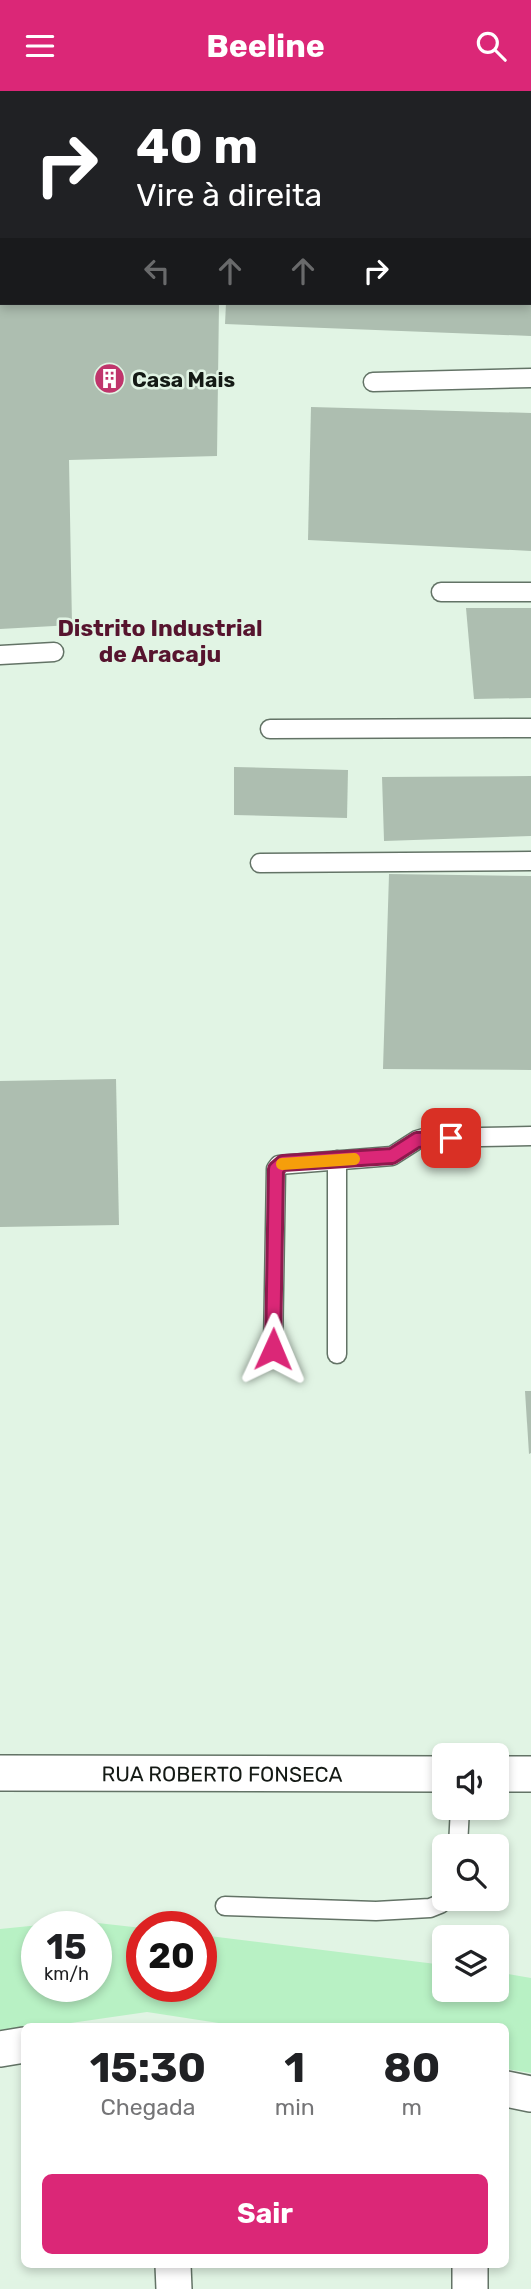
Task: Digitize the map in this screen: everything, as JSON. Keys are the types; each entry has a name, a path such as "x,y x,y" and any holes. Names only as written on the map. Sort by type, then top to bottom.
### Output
{"street":[{"name":"RUA ROBERTO FONSECA","path":"0,1773 432,1774"},
{"path":"509,1774 531,1775"},
{"path":"0,2049 21,2046"},
{"path":"509,2090 531,2094"},
{"path":"173,2268 174,2289"},
{"path":"470,2268 470,2289"}],"lane":[{"path":"373,382 531,378"},
{"path":"441,592 531,592"},
{"path":"0,655 54,652"},
{"path":"270,729 531,727"},
{"path":"260,863 531,861"},
{"path":"273,1349 276,1169 283,1163 392,1156 424,1138 531,1136"},
{"path":"337,1160 337,1354"},
{"path":"225,1906 376,1911 432,1907"}],"green space":[{"path":"112,1925 126,1926 126,2002 217,2002 217,1937 432,1964 432,2002 509,2002 509,1974 531,1978 531,2073 509,2069 509,2023 218,2023 147,2012 71,2023 21,2023 21,2030 0,2034 0,1929 21,1927 21,2002 112,2002"}],"building":[{"name":"Casa Mais","path":"0,305 219,305 217,456 69,460 72,625 0,629"},
{"path":"226,305 531,305 531,336 225,324"},
{"path":"311,407 531,413 531,551 308,540"},
{"path":"466,608 531,608 531,698 474,699"},
{"path":"234,767 348,770 347,818 234,815"},
{"path":"531,776 531,836 384,841 382,777"},
{"path":"389,874 531,876 531,1070 383,1069"},
{"path":"116,1079 119,1225 0,1227 0,1081"},
{"path":"525,1391 531,1391 529,1454"}],"slow traffic":[{"path":"282,1164 354,1159"}],"place":[{"name":"Casa Mais","path":"109,379"}],"district":[{"name":"Distrito Industrial de Aracaju","path":"160,641"}],"route":[{"path":"273,1349 276,1169 279,1165 392,1156 417,1140 451,1138"}]}
